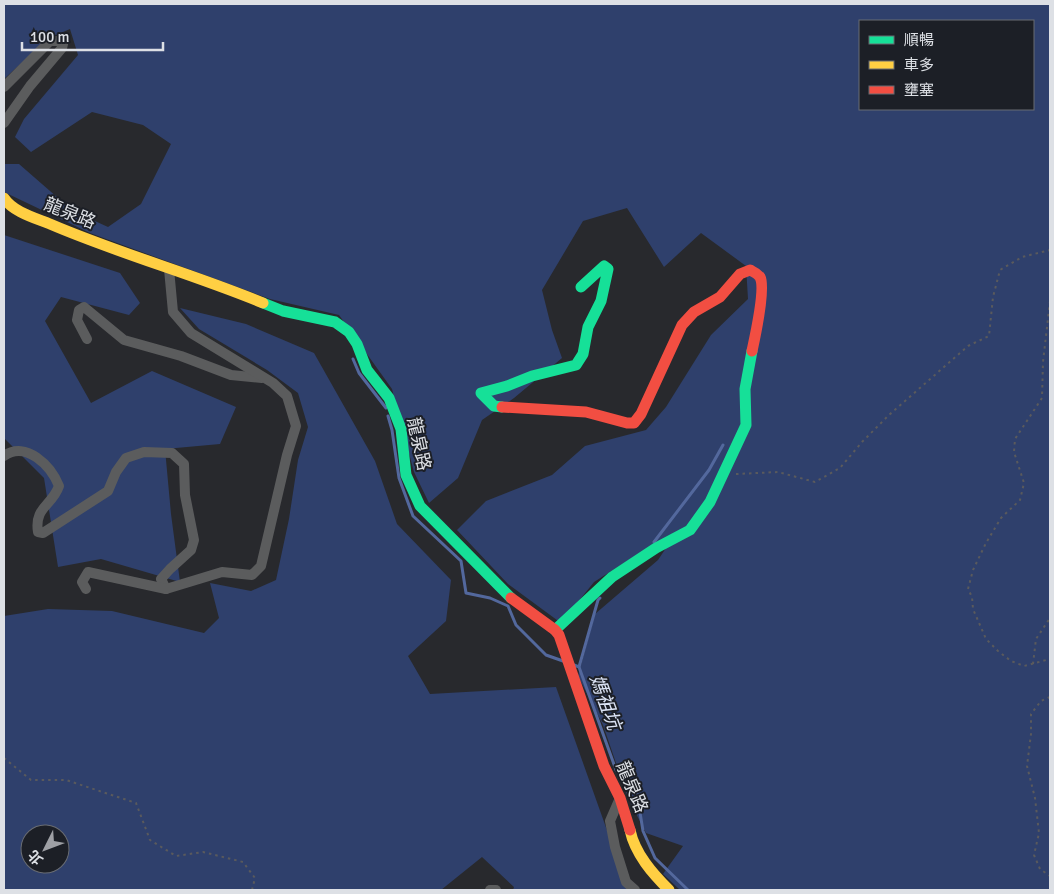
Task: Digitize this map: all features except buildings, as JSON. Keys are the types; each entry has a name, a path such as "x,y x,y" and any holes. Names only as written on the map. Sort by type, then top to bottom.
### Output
{"street":[{"path":"4,87 50,41 62,41 62,48 30,86 4,123"},
{"name":"龍泉路","path":"4,198 7,203 21,212 82,238 169,268 283,311 335,322 349,332 357,344 367,370 389,398 400,429 406,475 420,506 514,601 557,632 604,766 620,798 632,842 652,873 670,890"},
{"path":"557,632 612,576 656,548 690,530 710,502 746,425 745,389 760,309 761,279 758,274 750,270 740,274 720,297 694,312 682,325 641,414 634,423 627,424 586,412 510,409 494,406 481,393 576,364 583,354 588,327 601,301 608,269 604,266 581,286"},
{"path":"86,590 82,582 88,572 166,589 222,572 252,575 262,566 287,456 296,426 287,396 265,379 191,333 173,312 169,268"},
{"path":"87,339 77,320 79,310 84,307 124,340 180,356 231,375 265,379"},
{"path":"4,456 18,450 30,454 47,466 56,478 59,486 58,491 38,513 36,522 38,532 43,533 108,491 116,472 126,458 144,452 172,453 184,464 185,495 194,540 191,550 161,579 166,589"},
{"path":"620,798 610,821 615,848 626,882 635,890"},
{"path":"490,890 496,890"}],"path":[{"path":"724,474 778,472 815,482 840,468 862,442 924,384 968,346 989,336 993,297 1000,270 1022,257 1050,250"},
{"path":"1050,301 1043,362 1042,398 1015,439 1014,452 1024,483 1020,500 1001,518 986,543 973,570 968,588 972,596 973,609 986,639 1011,661 1024,666 1050,659"},
{"path":"1033,664 1036,639 1050,618"},
{"path":"1050,697 1041,701 1031,714 1031,734 1027,766 1035,798 1039,833 1034,855 1040,869 1050,876"},
{"path":"4,758 31,780 66,780 136,803 150,840 176,856 203,852 243,862 255,878 252,890"}],"shaded area":[{"path":"4,4 1050,4 1050,890 680,890 663,874 683,846 646,833 628,798 603,725 578,676 595,614 658,560 674,536 657,542 594,582 561,623 508,584 457,530 486,501 552,475 585,446 646,430 666,407 711,335 748,299 746,266 701,233 664,267 627,208 583,221 542,290 552,330 562,358 514,398 482,420 458,478 429,503 414,472 392,389 339,315 270,299 90,233 4,192 4,164 19,164 73,211 108,227 141,204 171,144 143,125 92,112 31,152 15,137 24,119 78,55 70,29 49,38 4,79"},
{"path":"4,235 120,273 140,303 129,315 61,297 45,321 91,403 152,371 236,407 220,444 165,449 180,582 101,559 58,567 44,478 4,438"},
{"path":"180,308 246,324 314,353 375,461 397,524 451,580 446,621 408,656 430,694 556,687 619,864 633,890 513,890 514,887 482,857 441,890 4,890 4,616 48,609 112,611 204,633 219,618 210,583 251,591 276,580 289,519 298,460 308,427 298,393 267,370 199,329"}],"waterway":[{"name":"媽祖坑","path":"353,359 359,373 386,408"},
{"name":"媽祖坑","path":"388,416 399,478 413,516 461,561 466,593 490,598 508,606 516,625 546,655 563,661"},
{"path":"654,542 709,470 723,445"},
{"path":"579,667 600,598"},
{"name":"媽祖坑","path":"574,665 579,667 616,770 637,794 643,831 655,858 688,890"}],"traffic: fast":[{"path":"502,407 494,406 481,393 507,386 532,376 576,365 583,354 588,327 601,301 608,269 604,266 581,287"},
{"path":"263,303 283,311 335,322 349,332 357,344 367,370 389,398 401,429 406,475 420,506 511,598"},
{"path":"555,630 612,577 656,548 690,530 710,502 746,425 745,389 752,351"}],"traffic: slow":[{"path":"4,198 13,207 31,217 263,303"},
{"path":"630,830 640,855 669,890"}],"traffic: jam":[{"path":"502,407 586,412 627,423 634,423 641,414 682,325 694,312 720,297 740,274 750,270 760,277 762,283 752,351"},
{"path":"511,598 555,630 559,635 604,766 620,798 630,830"}]}
